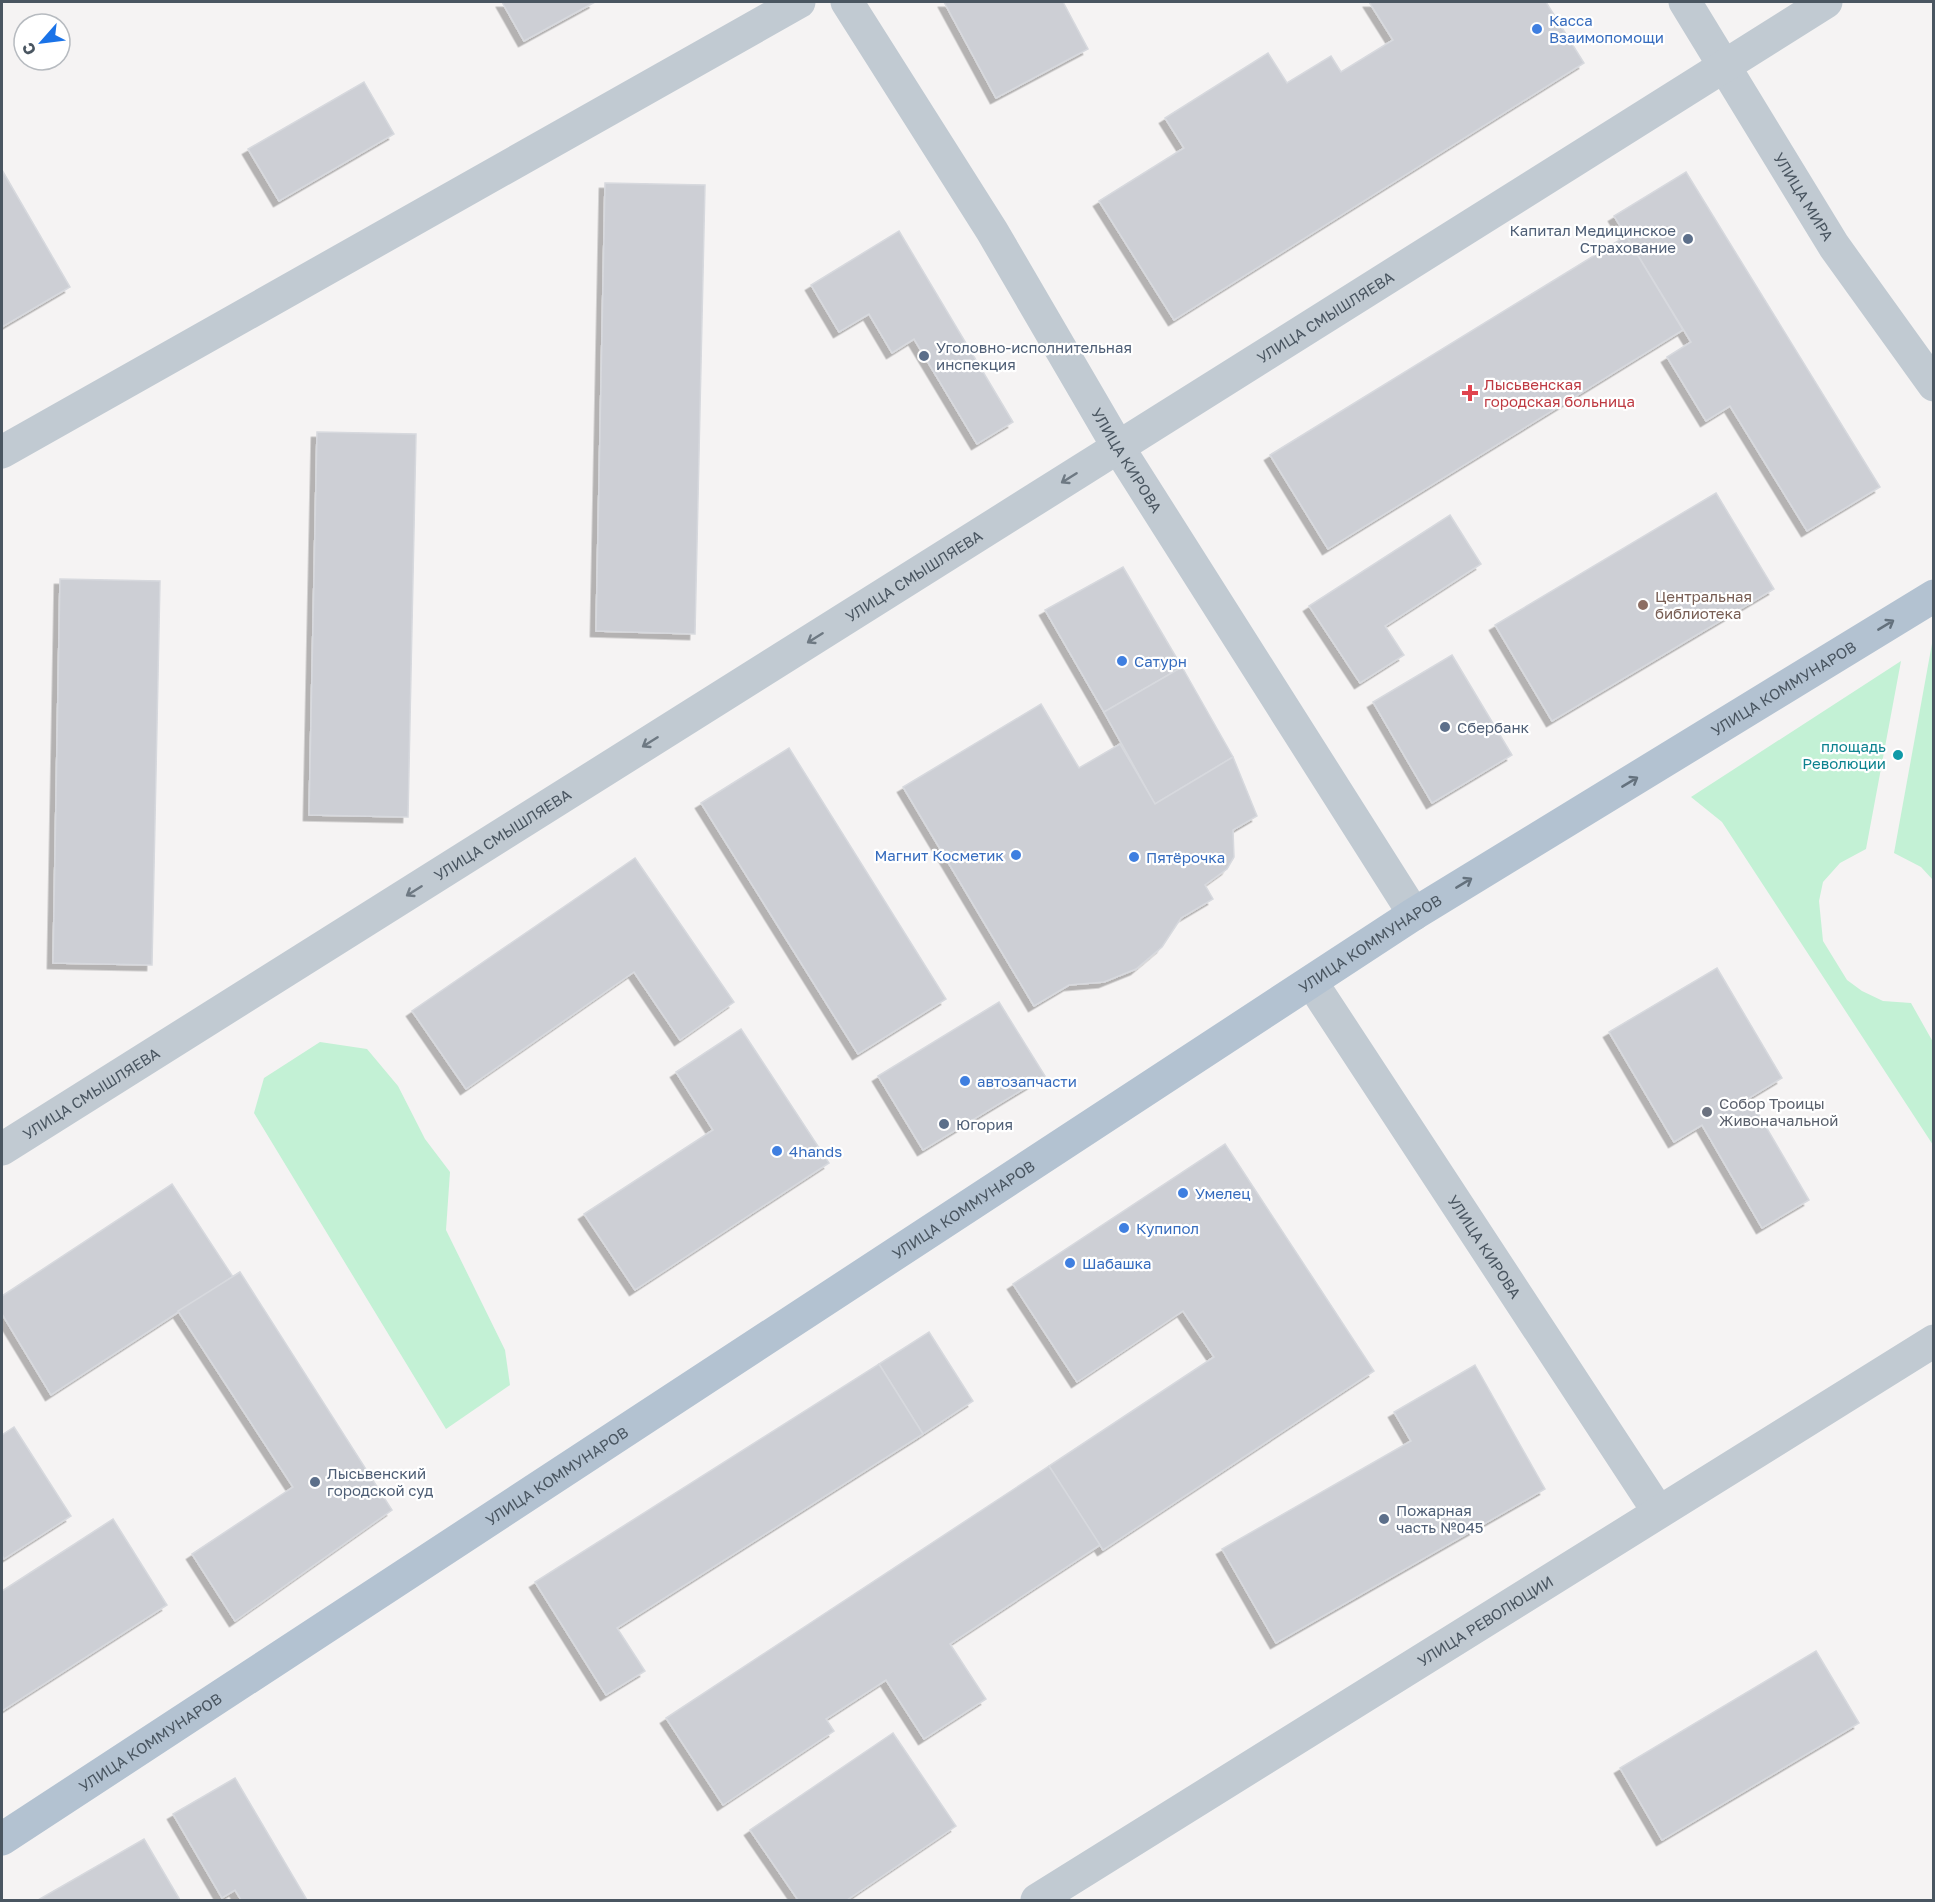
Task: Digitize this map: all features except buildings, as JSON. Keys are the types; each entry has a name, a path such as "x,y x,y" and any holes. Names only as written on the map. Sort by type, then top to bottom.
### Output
{"main road":[{"name":"УЛИЦА КОММУНАРОВ","path":"2,1839 1414,914 1934,596"}],"street":[{"path":"2,452 800,2"},
{"name":"УЛИЦА КИРОВА","path":"847,2 992,231 1118,447 1414,914"},
{"name":"УЛИЦА МИРА","path":"1685,2 1834,246 1934,385"},
{"name":"УЛИЦА СМЫШЛЯЕВА","path":"2,1149 1826,2"},
{"name":"УЛИЦА КИРОВА","path":"1311,983 1658,1510"},
{"name":"УЛИЦА РЕВОЛЮЦИИ","path":"1037,1900 1658,1510 1934,1341"}],"green space":[{"path":"1933,638 1933,880 1921,867 1894,853"},
{"path":"1901,661 1866,849 1840,863 1823,882 1819,901 1823,941 1847,980 1862,991 1883,1001 1911,1003 1933,1042 1933,1145 1722,822 1691,797"},
{"path":"320,1042 367,1049 398,1086 425,1139 450,1172 446,1230 505,1350 510,1385 446,1429 254,1113 264,1078"}],"place":[{"name":"Касса Взаимопомощи","path":"1537,29"},
{"name":"Капитал Медицинское Страхование","path":"1688,239"},
{"name":"Уголовно-исполнительная инспекция","path":"924,356"},
{"name":"Лысьвенская городская больница","path":"1470,393"},
{"name":"Центральная библиотека","path":"1643,605"},
{"name":"Сатурн","path":"1122,661"},
{"name":"Сбербанк","path":"1445,727"},
{"name":"площадь Революции","path":"1898,755"},
{"name":"Магнит Косметик","path":"1016,855"},
{"name":"Пятёрочка","path":"1134,857"},
{"name":"автозапчасти","path":"965,1081"},
{"name":"Собор Троицы Живоначальной","path":"1707,1112"},
{"name":"Югория","path":"944,1124"},
{"name":"4hands","path":"777,1151"},
{"name":"Умелец","path":"1183,1193"},
{"name":"Купипол","path":"1124,1228"},
{"name":"Шабашка","path":"1070,1263"},
{"name":"Лысьвенский городской суд","path":"315,1482"},
{"name":"Пожарная часть №045","path":"1384,1519"}]}
